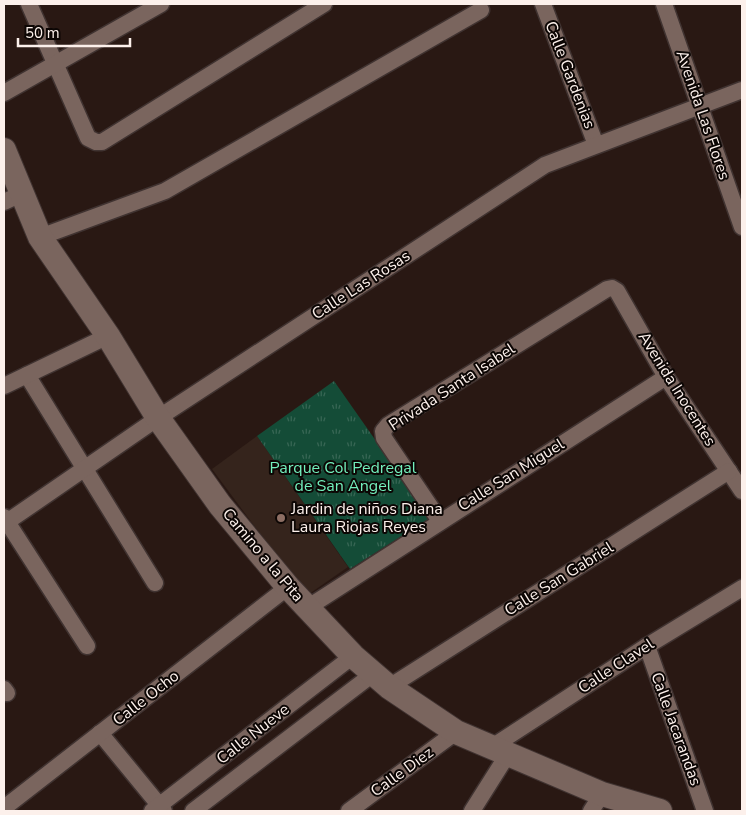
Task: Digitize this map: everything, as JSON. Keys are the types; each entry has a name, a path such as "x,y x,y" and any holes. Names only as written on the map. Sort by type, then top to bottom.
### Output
{"street":[{"path":"29,4 88,138 96,142 102,142 324,4"},
{"path":"4,93 162,4"},
{"name":"Calle Gardenias","path":"543,4 596,145"},
{"name":"Avenida Las Flores","path":"664,4 742,226"},
{"path":"40,237 165,191 481,10"},
{"name":"Calle Las Rosas","path":"5,521 158,418 545,165 742,90"},
{"name":"Camino a la Pita","path":"4,150 12,198 108,336 158,418 220,505 288,587 354,656 381,680 456,732 500,750 596,803 660,811"},
{"name":"Avenida Inocentes","path":"612,288 617,291 666,377 742,491"},
{"name":"Privada Santa Isabel","path":"440,521 384,438 383,431 388,425 439,393 607,289 612,288"},
{"path":"4,386 108,336"},
{"path":"27,375 83,470 155,584"},
{"name":"Calle San Miguel","path":"307,608 666,377"},
{"name":"Calle San Gabriel","path":"381,680 728,471"},
{"path":"5,521 87,646"},
{"name":"Calle Ocho","path":"4,808 288,587"},
{"name":"Calle Clavel","path":"500,750 647,646 742,588"},
{"name":"Calle Jacarandas","path":"647,646 705,811"},
{"name":"Calle Nueve","path":"159,809 354,656"},
{"name":"Calle Nueve","path":"193,811 381,680"},
{"name":"Calle Diez","path":"349,811 456,732"},
{"path":"100,733 159,809"},
{"path":"472,811 500,750"}],"shaded area":[{"name":"Jardin de niños Diana Laura Riojas Reyes","path":"257,436 348,567 309,594 290,574 212,469"}],"green space":[{"name":"Parque Col Pedregal de San Angel","path":"334,381 430,518 350,569 257,436"}],"place":[{"name":"Jardin de niños Diana Laura Riojas Reyes","path":"281,518"}]}
